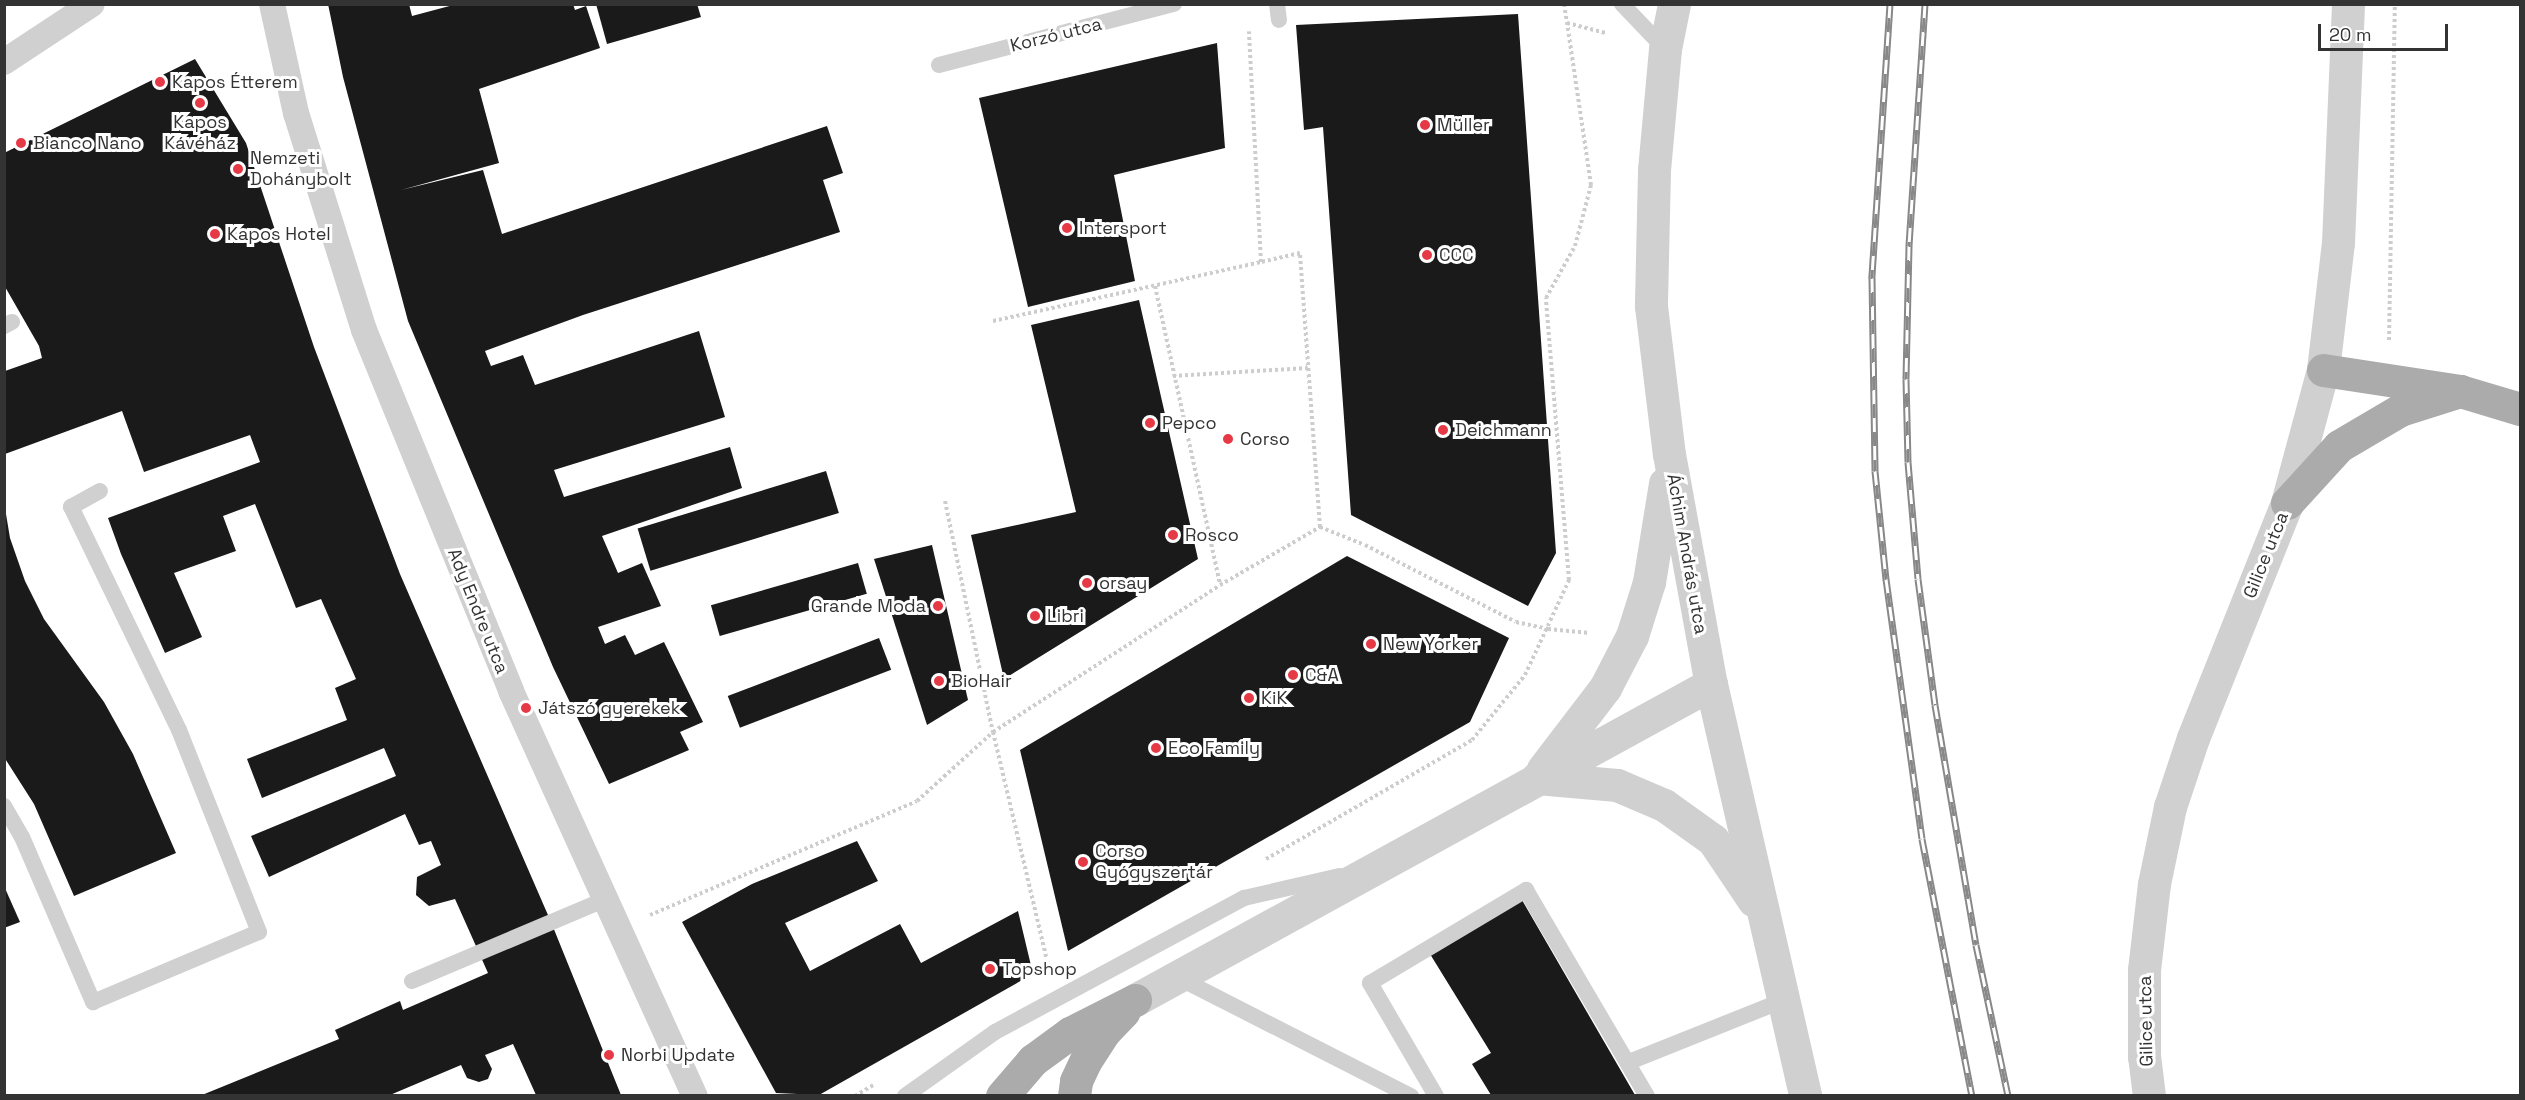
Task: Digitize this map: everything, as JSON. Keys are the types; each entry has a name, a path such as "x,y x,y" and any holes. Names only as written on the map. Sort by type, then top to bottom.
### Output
{"main road":[{"path":"2323,370 2460,391 2520,409"},
{"path":"2287,503 2338,446 2400,410 2460,391"},
{"path":"1002,1095 1033,1060 1070,1034 1135,1000"},
{"path":"1074,1095 1076,1081 1086,1060 1104,1032 1135,1000"}],"street":[{"path":"4,62 92,4"},
{"name":"Ady Endre utca","path":"272,4 296,113 364,330 511,691 695,1095"},
{"name":"Áchim András utca","path":"1674,4 1665,49 1654,170 1651,306 1669,454 1711,684 1805,1095"},
{"name":"Gilice utca","path":"2149,1095 2144,1057 2144,970 2154,884 2170,807 2193,738 2287,503 2323,370 2338,243 2348,4"},
{"path":"1537,778 1605,688 1632,636 1649,582 1669,454"},
{"path":"1135,1000 1711,684"},
{"path":"1537,778 1617,784 1664,805 1713,840 1765,917"}],"lane":[{"name":"Korzó utca","path":"939,65 1174,4"},
{"path":"1622,4 1665,49"},
{"path":"4,807 22,837 93,1002 259,932 179,730 72,507 100,491"},
{"path":"905,1095 995,1032 1244,898 1379,867"},
{"path":"1436,1095 1370,982 1526,890 1647,1095"},
{"path":"412,981 606,899"},
{"path":"1176,976 1411,1095"},
{"path":"1629,1062 1784,1000"}],"path":[{"path":"2388,380 2395,4"},
{"path":"1258,864 1472,740 1525,675 1569,580 1546,298 1575,246 1591,184 1567,23"},
{"path":"1249,29 1261,262"},
{"path":"993,321 1300,253 1320,527"},
{"path":"1155,286 1220,585"},
{"path":"1173,376 1308,368"},
{"path":"945,501 993,732 1050,972"},
{"path":"1320,527 1365,545 1516,622 1548,629 1632,636"},
{"path":"620,929 917,801 993,732 1220,585 1320,527"},
{"path":"855,1095 876,1084"}],"building":[{"path":"328,4 409,4 412,16 457,4 573,4 575,10 586,6 600,48 479,89 499,163 401,190 483,170 502,234 827,126 843,173 823,180 840,232 583,315 485,351 491,366 523,355 535,385 699,331 725,417 554,470 564,497 730,447 742,488 602,536 618,573 642,563 661,606 598,627 605,644 625,635 635,655 664,642 703,722 680,732 689,750 609,784 553,667 408,321 343,77"},
{"path":"596,4 697,4 701,17 607,44"},
{"path":"1518,14 1556,553 1528,606 1351,515 1323,127 1304,130 1296,25"},
{"name":"Intersport","path":"1217,43 1225,148 1114,175 1135,281 1028,307 979,98"},
{"path":"195,59 246,143 314,347 400,574 551,922 621,1095 536,1095 513,1044 485,1055 492,1069 488,1079 479,1082 467,1078 461,1065 390,1095 202,1095 339,1039 335,1030 400,1001 403,1010 488,973 455,899 429,906 416,895 417,877 441,865 431,841 419,845 405,814 269,877 251,836 396,776 384,748 262,798 247,759 347,720 335,688 356,679 321,599 296,608 255,504 223,516 236,551 174,573 202,637 165,653 121,554 108,518 260,462 250,435 144,472 122,411 5,454 5,371 42,358 39,346 4,285 4,153"},
{"path":"1139,300 1198,559 1004,679 971,535 1076,512 1031,325"},
{"path":"826,471 839,513 650,571 638,529"},
{"path":"6,514 10,538 25,581 44,619 104,702 133,754 176,853 74,896 34,804 4,757"},
{"path":"932,545 968,700 927,725 874,559"},
{"path":"1347,556 1509,638 1470,722 1068,951 1020,750"},
{"path":"858,563 867,594 720,636 711,605"},
{"path":"879,638 891,670 740,728 728,696"},
{"path":"857,841 878,881 785,923 810,971 900,924 921,963 1018,911 1033,974 819,1095 776,1093 682,922 752,884"},
{"path":"4,886 20,922 4,928"},
{"path":"1522,900 1635,1095 1491,1095 1472,1064 1491,1053 1430,954"}],"railway":[{"path":"1890,4 1872,278 1875,471 1886,579 1922,839 1972,1096"},
{"path":"1925,4 1909,246 1906,379 1908,462 1918,579 1935,705 1976,945 2008,1096"}],"place":[{"name":"Kapos Étterem","path":"160,82"},
{"name":"Kapos Kávéház","path":"200,103"},
{"name":"Müller","path":"1425,125"},
{"name":"Bianco Nano","path":"21,143"},
{"name":"Nemzeti Dohánybolt","path":"238,169"},
{"name":"Intersport","path":"1067,228"},
{"name":"Kapos Hotel","path":"215,234"},
{"name":"CCC","path":"1427,255"},
{"name":"Pepco","path":"1150,423"},
{"name":"Deichmann","path":"1443,430"},
{"name":"Corso","path":"1228,439"},
{"name":"Rosco","path":"1173,535"},
{"name":"orsay","path":"1087,583"},
{"name":"Grande Moda","path":"938,606"},
{"name":"Libri","path":"1035,616"},
{"name":"New Yorker","path":"1371,644"},
{"name":"C&A","path":"1293,675"},
{"name":"BioHair","path":"939,681"},
{"name":"KiK","path":"1249,698"},
{"name":"Játszó gyerekek","path":"526,708"},
{"name":"Eco Family","path":"1156,748"},
{"name":"Corso Gyógyszertár","path":"1083,862"},
{"name":"Topshop","path":"990,969"},
{"name":"Norbi Update","path":"609,1055"}]}
